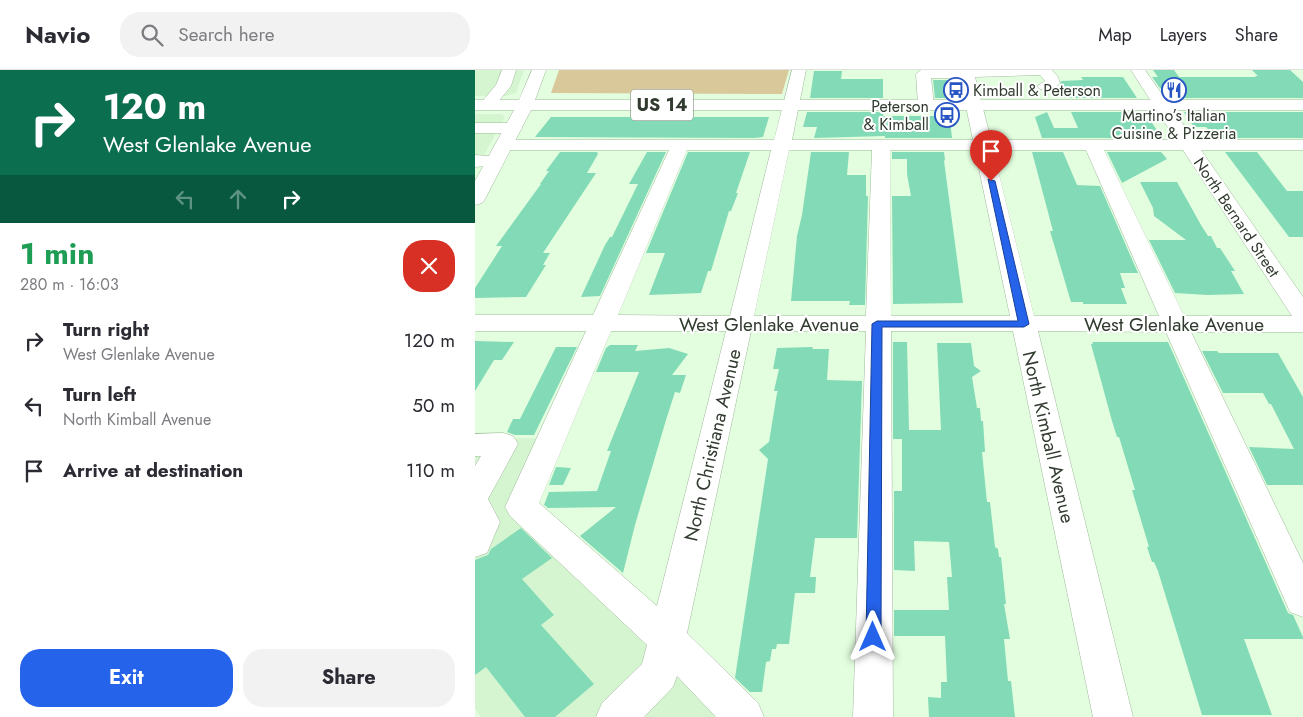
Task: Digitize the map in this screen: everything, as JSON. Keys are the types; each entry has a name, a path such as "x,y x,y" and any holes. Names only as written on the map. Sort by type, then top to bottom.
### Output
{"street":[{"path":"481,105 503,86 509,70"},
{"path":"475,199 525,105 539,70"},
{"name":"North Christiana Avenue","path":"616,717 659,674 799,70"},
{"name":"North Bernard Street","path":"1138,70 1303,315"},
{"path":"926,105 923,74 969,84 1043,75 1053,105"},
{"name":"US 14","path":"481,105 926,105 969,84 1053,105 1303,105"},
{"name":"North Kimball Avenue","path":"969,84 1113,717"},
{"path":"479,132 513,128"},
{"path":"504,145 781,144 825,137 881,144 1092,144 1246,135"},
{"path":"1185,140 1300,148"},
{"path":"681,144 521,507 668,640 744,717"},
{"path":"873,717 881,144"},
{"path":"1092,144 1303,601"},
{"path":"475,161 495,162"},
{"name":"West Glenlake Avenue","path":"475,323 1303,324"},
{"path":"475,445 503,444 475,494"},
{"path":"475,505 484,522 475,543"}],"shaded area":[{"path":"475,70 524,70 516,93 506,96 475,96"},
{"path":"559,70 789,70 782,94 551,93"},
{"path":"475,114 501,114 505,117 482,159 475,159"},
{"path":"542,438 525,526 720,717 481,717 475,709 475,439"}],"building":[{"path":"1153,70 1174,70 1179,77 1256,77 1258,76 1252,70 1290,70 1303,82 1303,98 1174,98 1171,94 1160,88 1152,77 1158,77"},
{"path":"814,71 842,71 841,79 883,79 883,98 810,98"},
{"path":"1081,77 1123,77 1137,98 1065,98 1059,86 1061,81 1083,80"},
{"path":"933,80 947,80 948,98 935,98"},
{"path":"807,112 883,112 883,116 934,116 934,112 949,112 952,138 885,138 885,136 814,138 817,127 803,127"},
{"path":"1047,112 1054,128 1078,128 1071,112 1145,112 1158,132 1148,132 1152,138 1042,138 1035,117"},
{"path":"1184,112 1303,112 1303,138 1215,138 1206,127 1194,127"},
{"path":"551,117 769,117 763,137 754,138 535,137"},
{"path":"560,152 597,152 598,154 587,173 596,173 543,253 550,253 543,265 546,265 526,297 475,298 475,288 502,246 496,246 541,184 549,171 546,171"},
{"path":"647,152 666,152 600,296 581,297 605,245 610,237 612,237 638,184 629,184"},
{"path":"688,152 750,152 736,193 738,193 731,211 729,211 711,271 708,271 701,293 649,295 665,253 646,253"},
{"path":"811,152 849,152 847,175 866,175 866,196 868,196 865,305 849,305 850,301 791,301 797,236"},
{"path":"892,152 944,152 963,303 893,304 892,196 911,196 907,174 907,159 892,159"},
{"path":"1032,152 1063,152 1077,185 1100,186 1138,273 1120,273 1125,288 1121,288 1127,304 1083,304 1083,302 1071,302 1050,231 1053,231"},
{"path":"1107,152 1161,152 1167,159 1122,183"},
{"path":"1225,152 1257,152 1287,191 1303,191 1303,237 1289,237"},
{"path":"1140,182 1177,182 1208,236 1211,236 1217,248 1220,248 1235,271 1231,271 1244,294 1208,295 1175,293 1149,240 1186,240 1154,216 1153,208"},
{"path":"475,341 514,342 502,360 494,360 475,391"},
{"path":"893,342 907,342 909,430 941,430 937,343 971,343 974,366 981,371 972,377 977,408 980,408 981,421 983,421 985,452 982,452 987,502 990,502 995,547 998,549 999,557 1001,557 1006,604 1004,604 1010,639 1004,639 1008,681 1011,681 1015,717 929,717 928,697 941,698 941,682 947,682 945,636 894,636 894,610 949,610 947,577 952,577 949,542 914,541 915,571 894,570 894,491 902,491 902,439 893,439"},
{"path":"1092,342 1168,342 1288,613 1293,615 1303,637 1303,639 1244,639 1272,715 1202,715 1158,571 1154,562 1152,562 1147,547 1149,547 1132,490 1135,490 1119,437 1117,437 1112,421"},
{"path":"610,345 638,345 635,351 669,348 688,354 672,375 686,375 680,393 675,392 666,420 623,573 580,536 616,507 548,508 544,505 549,492 597,491 611,451 607,451 639,372 596,372 606,348"},
{"path":"556,347 577,347 534,435 515,435 507,432 513,419 520,419"},
{"path":"813,347 812,349 829,349 827,380 862,381 857,538 815,538 810,577 816,577 815,593 795,593 789,644 777,644 776,649 772,649 770,661 766,662 762,692 750,692 735,678 768,459 759,450 769,442 778,391 774,391 779,369 773,369 777,348"},
{"path":"1202,351 1217,351 1219,353 1278,353 1303,397 1303,485 1267,485 1249,447 1294,449 1271,404 1269,404 1263,393 1223,393"},
{"path":"556,467 571,468 563,485 549,485"},
{"path":"521,528 552,558 522,579 554,615 541,625 594,684 555,717 525,717 486,667 475,675 475,560 488,555 491,549"}],"place":[{"name":"Kimball & Peterson","path":"956,90"},
{"name":"Martino’s Italian Cuisine & Pizzeria","path":"1174,90"},
{"name":"Peterson & Kimball","path":"947,115"}],"route":[{"path":"873,637 877,324 1024,324 991,181"}]}
